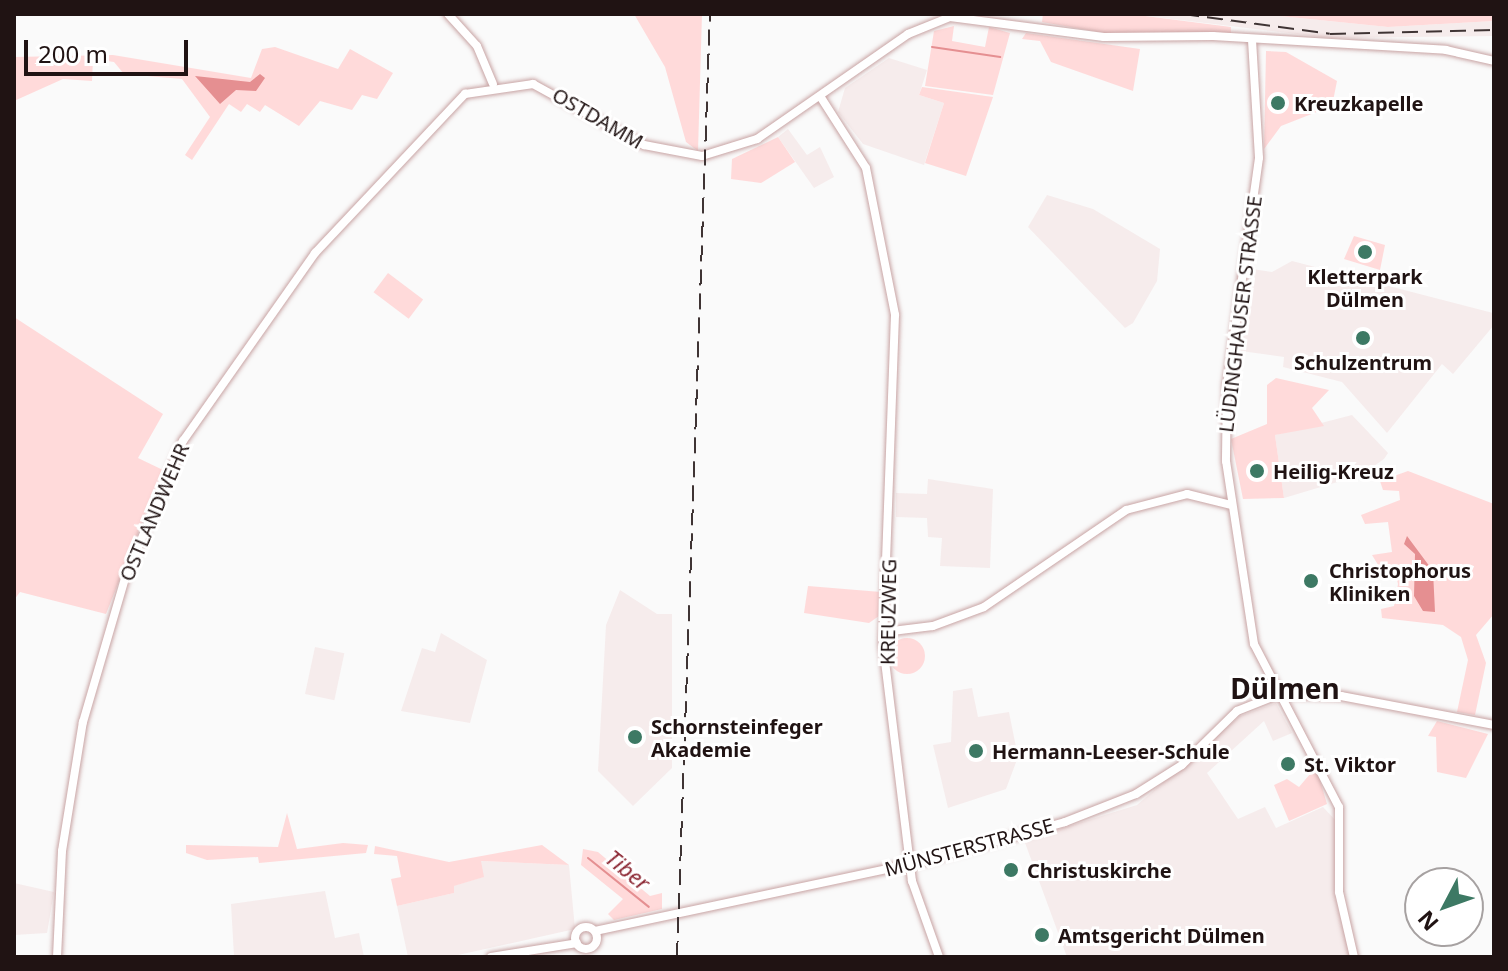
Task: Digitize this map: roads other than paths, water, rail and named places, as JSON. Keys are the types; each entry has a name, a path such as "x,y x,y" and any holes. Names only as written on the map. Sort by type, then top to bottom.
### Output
{"street":[{"path":"448,14 477,46 493,84"},
{"name":"OSTDAMM","path":"493,84 552,89 644,145 681,156 745,145 908,34 950,17 1104,37 1252,40"},
{"path":"1252,40 1446,50 1494,61"},
{"name":"LÜDINGHAUSER STRASSE","path":"1252,40 1259,158 1225,403 1231,505 1254,644 1339,807 1339,892 1354,957"},
{"name":"OSTLANDWEHR","path":"57,957 62,851 83,722 125,578 183,441 359,202 450,104 493,84"},
{"name":"KREUZWEG","path":"820,96 866,168 895,315 884,632 909,864 939,957"},
{"path":"884,632 933,626 984,607 1126,510 1187,494 1231,505"},
{"path":"1280,694 1341,696 1494,725"},
{"name":"MÜNSTERSTRASSE","path":"596,934 909,864 1113,805 1182,765 1243,707 1280,694"},
{"path":"576,938 589,948 596,934"},
{"path":"491,957 596,934"}],"waterway":[{"path":"932,47 1000,57"},
{"name":"Tiber","path":"588,858 649,907"}],"railway":[{"path":"677,957 710,14"},
{"path":"1183,14 1330,34 1494,30"}],"place":[{"name":"Kreuzkapelle","path":"1278,103"},
{"name":"Kletterpark Dülmen","path":"1365,252"},
{"name":"Schulzentrum","path":"1363,338"},
{"name":"Heilig-Kreuz","path":"1257,471"},
{"name":"Christophorus Kliniken","path":"1311,581"},
{"name":"Schornsteinfeger Akademie","path":"635,737"},
{"name":"Hermann-Leeser-Schule","path":"976,751"},
{"name":"St. Viktor","path":"1288,764"},
{"name":"Christuskirche","path":"1011,870"},
{"name":"Amtsgericht Dülmen","path":"1042,935"}],"district":[{"name":"Dülmen","path":"1285,688"}]}
